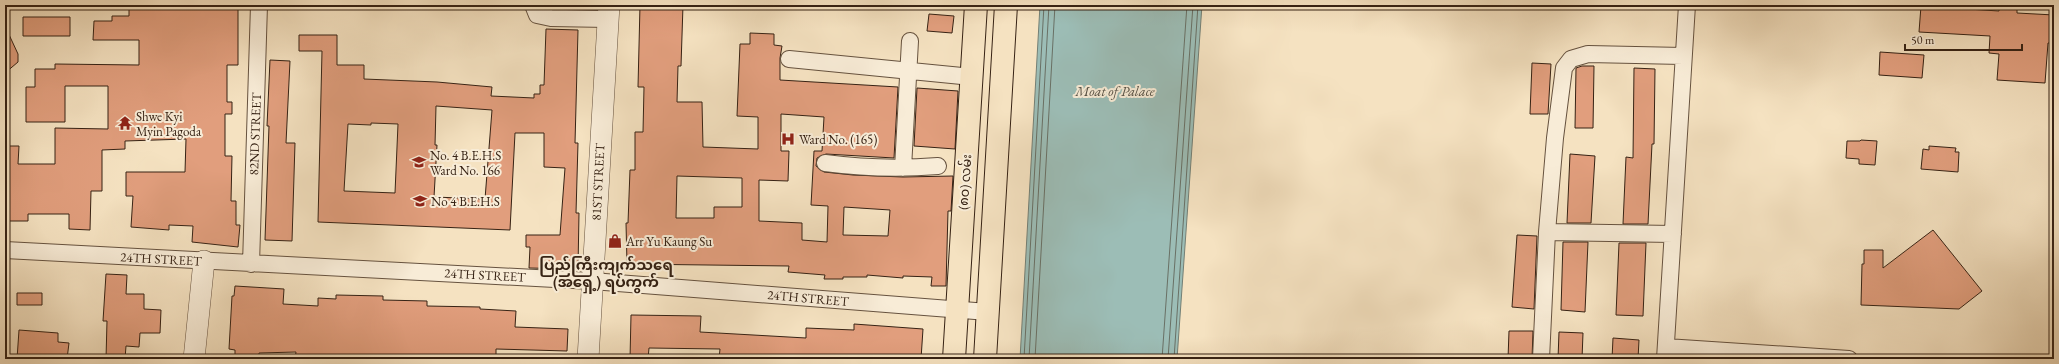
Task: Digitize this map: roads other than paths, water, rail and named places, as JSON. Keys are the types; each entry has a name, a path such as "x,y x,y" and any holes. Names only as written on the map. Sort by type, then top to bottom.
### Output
{"main road":[{"name":"(၈၀) လမ်း","path":"954,359 976,5"},
{"path":"985,359 1006,5"}],"street":[{"name":"82ND STREET","path":"251,264 259,5"},
{"path":"534,5 537,15 551,18 609,12"},
{"path":"1687,5 1666,353 1849,359"},
{"name":"81ST STREET","path":"588,359 609,12"},
{"path":"902,168 910,41"},
{"path":"1541,359 1547,232 1555,138 1564,68 1571,59 1588,54 1684,56"},
{"path":"789,59 972,77"},
{"path":"825,163 864,168 938,166"},
{"path":"1547,232 1673,234"},
{"name":"24TH STREET","path":"5,250 592,281 988,312"},
{"path":"194,359 204,261"}],"water":[{"name":"Moat of Palace","path":"1040,5 1202,5 1177,359 1020,359"}],"place":[{"name":"Shwe Kyi Myin Pagoda","path":"125,123"},
{"name":"Ward No. (165)","path":"788,139"},
{"name":"No. 4 B.E.H.S Ward No. 166","path":"419,162"},
{"name":"No 4 B.E.H.S","path":"420,201"},
{"name":"Arr Yu Kaung Su","path":"615,241"}],"district":[{"name":"ပြည်ကြီးကျက်သရေ (အရှေ့) ရပ်ကွက်","path":"606,272"}]}
